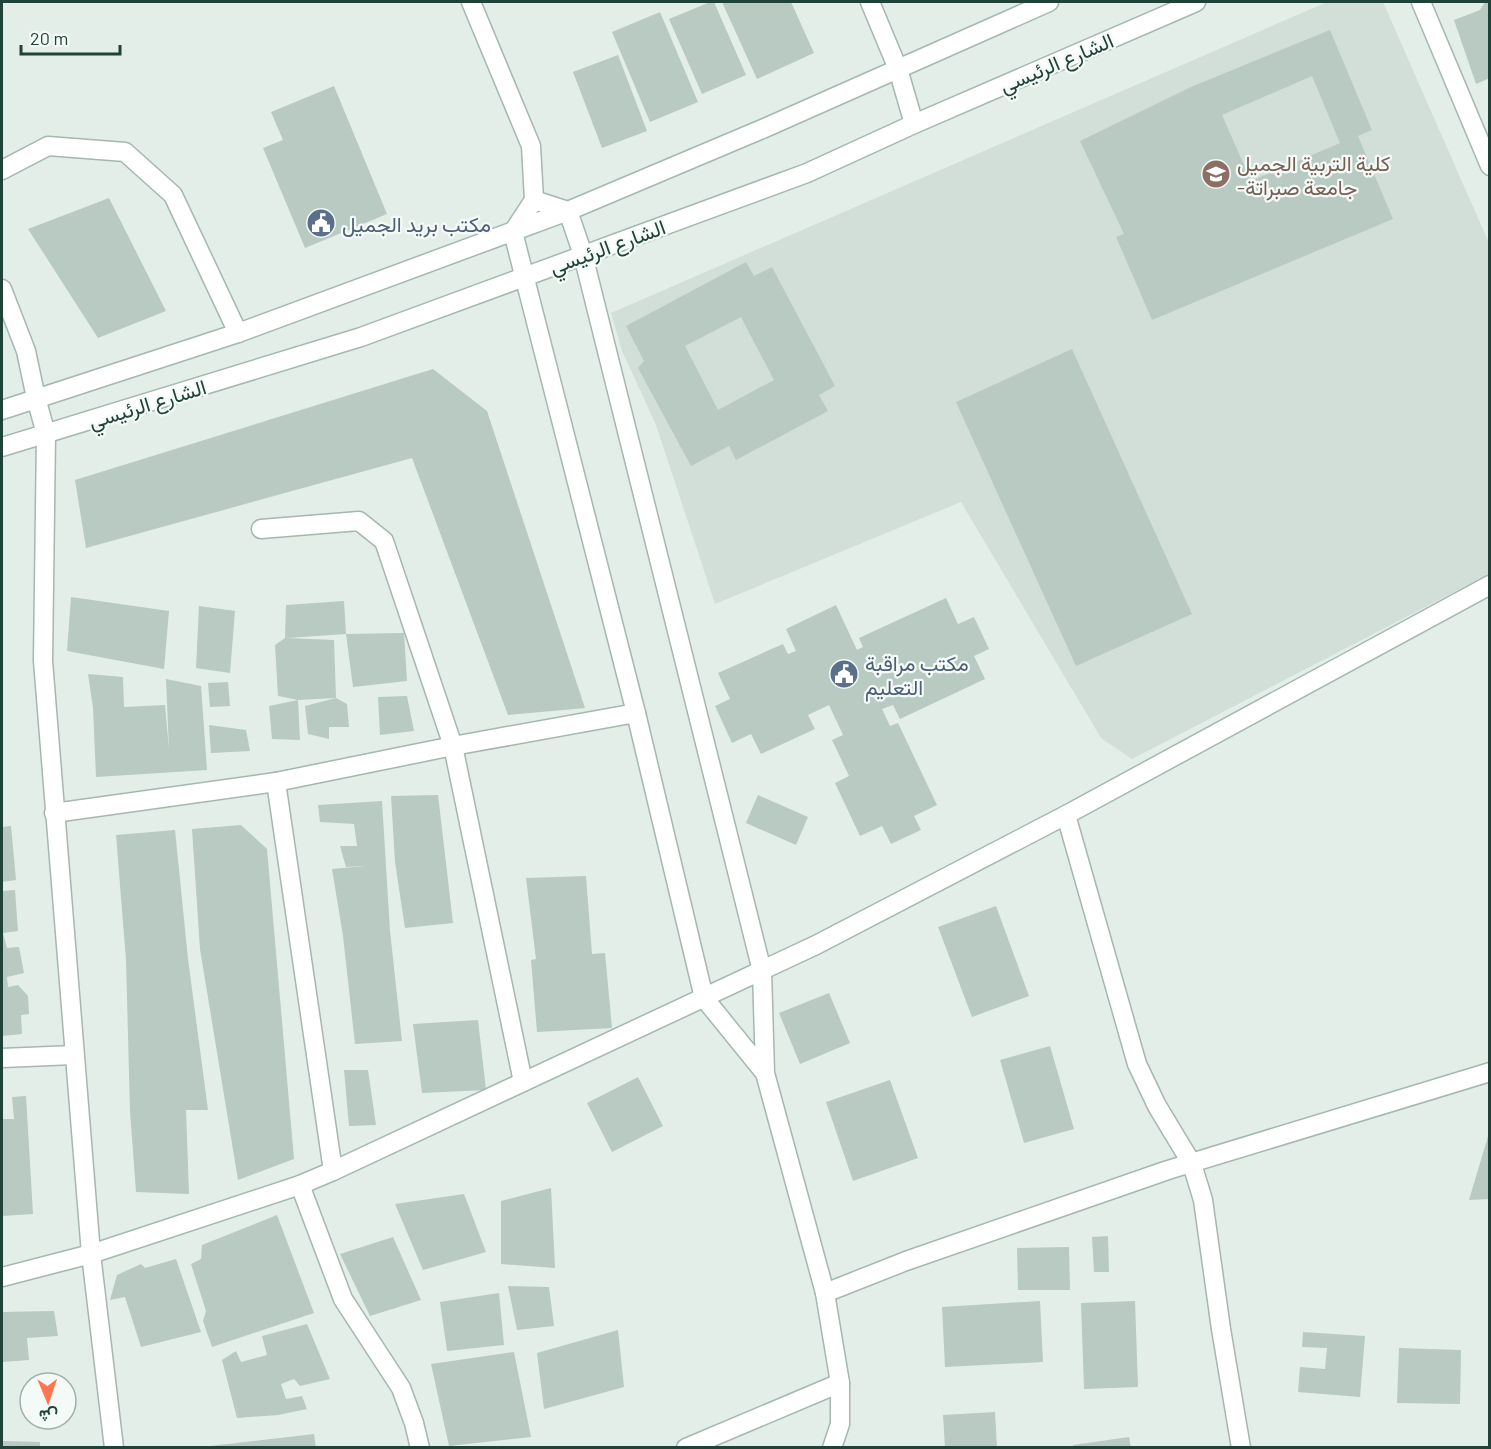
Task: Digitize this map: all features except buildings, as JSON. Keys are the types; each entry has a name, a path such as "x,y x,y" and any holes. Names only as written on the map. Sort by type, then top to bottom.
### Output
{"street":[{"path":"471,2 531,146 534,200 513,232 636,712 704,998 765,1073"},
{"path":"870,2 898,69 914,124"},
{"name":"الشارع الرئيسي","path":"2,410 238,333 568,211 1049,2"},
{"name":"الشارع الرئيسي","path":"2,447 361,337 807,173 1196,2"},
{"path":"1420,2 1490,166"},
{"path":"2,170 48,146 125,152 173,195 238,333"},
{"path":"534,200 568,211 583,255 762,971 765,1073 825,1293 840,1383 840,1424 832,1448"},
{"path":"2,289 26,351 46,434 43,661 91,1254 114,1448"},
{"path":"261,529 359,521 384,541 453,746 523,1082"},
{"path":"2,1277 91,1254 300,1185 333,1171 816,945 1066,815 1490,585"},
{"path":"54,813 276,782 636,712"},
{"path":"276,782 333,1171"},
{"path":"1066,815 1137,1064 1156,1106 1192,1164 1203,1200 1241,1448"},
{"path":"2,1058 74,1055"},
{"path":"825,1293 906,1261 1168,1170 1490,1072"},
{"path":"300,1185 343,1299 401,1389 414,1423 420,1448"},
{"path":"686,1448 840,1383"}],"shaded area":[{"path":"1327,2 1383,2 1489,243 1489,574 1132,759 1101,738 961,502 715,604 656,425 622,351 611,313"}],"place":[{"name":"كلية التربية الجميل -جامعة صبراتة","path":"1216,174"},
{"name":"مكتب بريد الجميل","path":"321,223"},
{"name":"مكتب مراقبة التعليم","path":"844,674"}]}
